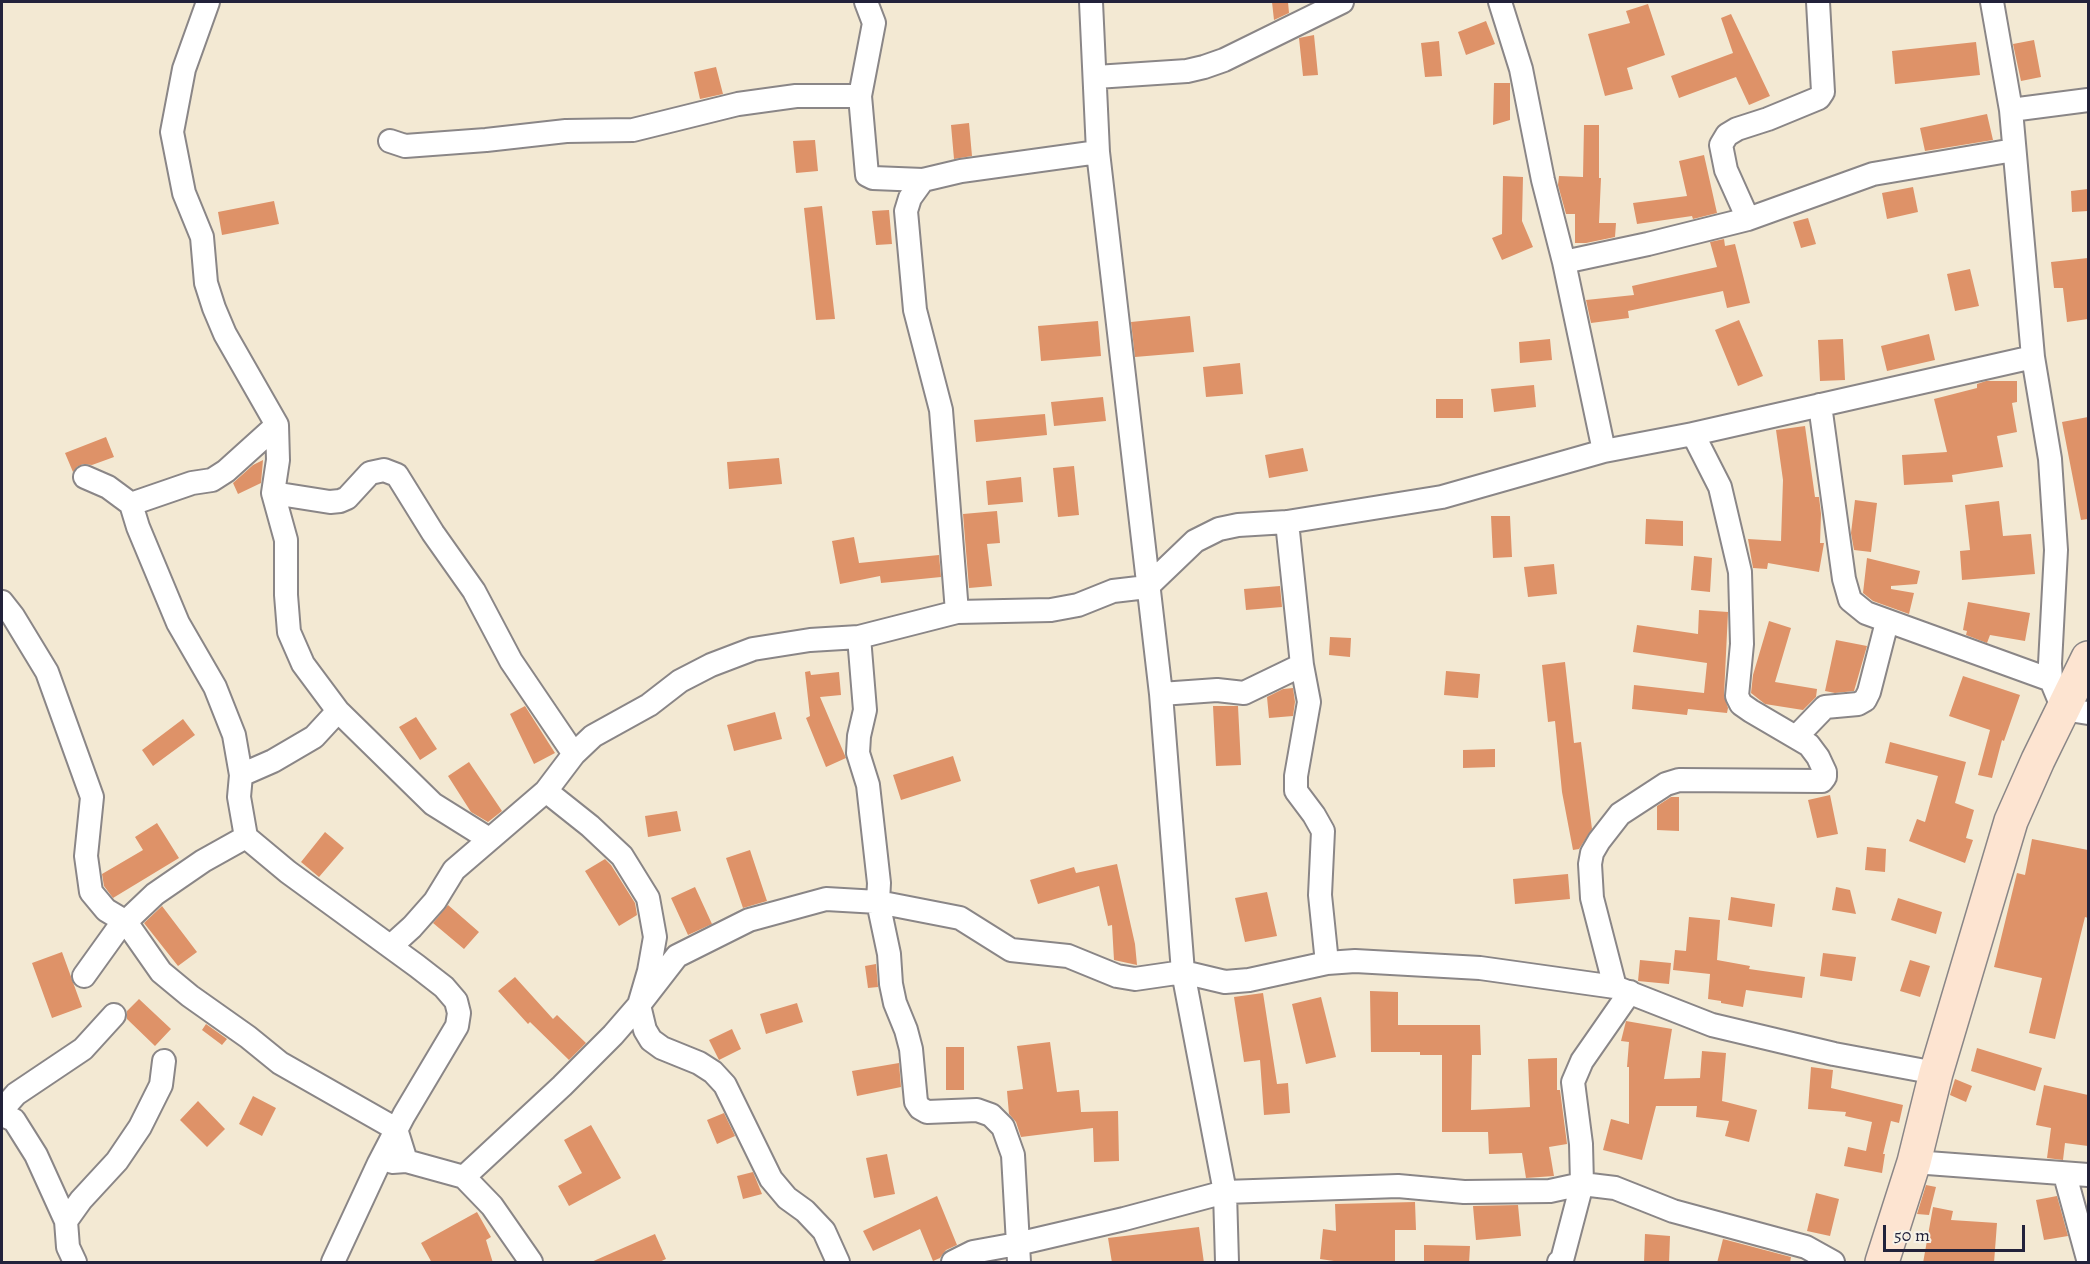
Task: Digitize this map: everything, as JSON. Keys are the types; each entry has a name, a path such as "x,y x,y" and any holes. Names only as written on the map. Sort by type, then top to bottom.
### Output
{"street":[{"path":"208,2 184,69 172,132 184,193 202,237 206,284 214,308 225,334 277,425 279,459 273,493 286,540 289,632 303,664 338,711 433,804 489,840"},
{"path":"866,2 874,23 860,96 867,176 923,180 961,171 1098,152"},
{"path":"1091,2 1098,152 1161,694 1183,972 1225,1192 1227,1263"},
{"path":"1096,77 1187,71 1204,67 1224,60 1342,2"},
{"path":"1500,2 1521,69 1543,180 1564,262 1604,451"},
{"path":"1748,219 1726,171 1721,145 1727,135 1737,129 1819,98 1823,92 1818,2"},
{"path":"1992,2 2011,110 2033,357 2050,459 2055,550 2050,664 2067,701"},
{"path":"390,141 405,146 486,140 566,130 633,130 738,104 796,96 860,96"},
{"path":"2011,110 2088,99"},
{"path":"1564,262 1748,219 1873,174 2014,150"},
{"path":"923,180 910,198 906,211 915,310 941,410 957,612"},
{"path":"391,946 435,901 454,870 546,791 574,754 593,736 649,705 680,681 711,665 753,649 810,640 860,637 957,612 1051,610 1078,605 1113,591 1148,587 1196,542 1219,529 1238,525 1287,522 1442,496 1604,451 1693,434 2033,357"},
{"path":"1820,405 1844,579 1850,600 1866,614 1941,639 2067,701"},
{"path":"131,504 192,483 212,480 226,471 277,425"},
{"path":"1559,1263 1562,1260 1582,1184 1581,1144 1573,1082 1582,1061 1623,990 1592,898 1590,864 1599,841 1620,814 1666,784 1679,780 1822,781 1825,772 1809,744 1751,711 1741,704 1737,696 1742,644 1740,572 1720,487 1693,434"},
{"path":"273,493 330,502 339,501 347,498 370,473 384,470 397,475 433,533 474,591 511,661 574,754"},
{"path":"85,477 108,488 131,504 138,527 178,623 219,697 234,735 241,776 239,797 246,837 306,886 444,987 456,1001 459,1013 457,1026 396,1129 333,1263"},
{"path":"1287,522 1302,665 1309,702 1296,776 1296,791 1323,831 1320,895 1327,963"},
{"path":"2,602 47,672 92,796 86,856 91,892 106,909 126,921 161,972 190,996 280,1062 396,1129 406,1161"},
{"path":"1796,737 1825,707 1858,704 1865,700 1887,622"},
{"path":"860,637 865,710 858,753 868,785 879,883 878,902 889,954 895,1004 911,1049 916,1102 927,1112 977,1110 991,1115 1003,1127 1013,1155 1018,1253"},
{"path":"1882,1263 1914,1162 1936,1073 2011,821 2088,658"},
{"path":"1161,694 1217,690 1244,693 1302,665"},
{"path":"241,776 273,761 314,737 338,711"},
{"path":"546,791 590,826 622,856 648,898 655,937 649,971 639,1005 645,1030 651,1040 662,1048 699,1063 713,1072 725,1085 771,1179 786,1198 805,1211 824,1231 838,1263"},
{"path":"84,976 117,930 155,894 203,861 246,837"},
{"path":"464,1177 613,1035 677,956 749,920 826,899 878,902 960,918 1011,950 1068,956 1117,976 1135,979 1183,972 1225,982 1249,980 1327,963 1354,961 1480,968 1623,990 1712,1025 1834,1054 1936,1073"},
{"path":"2,1110 16,1094 83,1049 114,1015"},
{"path":"66,1221 81,1200 117,1161 140,1127 161,1085 164,1061"},
{"path":"2,1115 14,1120 36,1155 66,1221 68,1247 75,1263"},
{"path":"379,1163 406,1161 464,1177 492,1206 531,1263"},
{"path":"1914,1162 2088,1175"},
{"path":"2065,1175 2088,1259"},
{"path":"953,1263 973,1252 1018,1253 1124,1219 1225,1192 1398,1186 1464,1192 1550,1191 1582,1184 1615,1188 1673,1211 1806,1247 1833,1263"}],"building":[{"path":"1272,2 1288,2 1289,13 1274,20"},
{"path":"1648,4 1665,55 1627,68 1633,89 1605,96 1588,34 1630,23 1626,11"},
{"path":"1731,14 1770,96 1749,105 1736,77 1679,98 1671,76 1733,53 1721,18"},
{"path":"1486,21 1495,44 1466,55 1458,32"},
{"path":"1314,35 1318,75 1303,76 1299,38"},
{"path":"2034,40 2041,77 2021,81 2013,44"},
{"path":"1439,41 1442,76 1425,77 1421,43"},
{"path":"1976,42 1980,75 1895,84 1892,51"},
{"path":"716,67 723,94 700,99 694,72"},
{"path":"1494,83 1510,83 1510,120 1493,125"},
{"path":"1987,114 1993,140 1925,151 1920,128"},
{"path":"969,123 972,156 954,159 951,125"},
{"path":"1584,125 1599,125 1599,178 1601,178 1599,223 1616,223 1615,237 1575,243 1575,214 1566,214 1558,185 1559,176 1583,177"},
{"path":"815,140 818,171 796,173 793,141"},
{"path":"1704,155 1717,213 1693,219 1692,216 1637,224 1633,203 1687,196 1679,161"},
{"path":"1503,176 1523,177 1522,221 1533,247 1502,260 1492,238 1502,234"},
{"path":"1913,187 1918,212 1887,219 1882,193"},
{"path":"2088,189 2088,211 2072,212 2071,191"},
{"path":"274,201 279,224 222,235 218,212"},
{"path":"822,206 835,319 816,320 804,208"},
{"path":"889,210 892,244 876,245 872,211"},
{"path":"1808,218 1816,244 1801,248 1793,222"},
{"path":"1724,239 1725,246 1735,244 1750,303 1727,308 1723,291 1628,311 1629,318 1591,323 1586,300 1634,295 1632,286 1717,267 1710,242"},
{"path":"2088,258 2088,319 2067,322 2063,288 2054,288 2051,262"},
{"path":"1970,269 1979,306 1955,311 1947,274"},
{"path":"1190,316 1194,352 1135,357 1131,322"},
{"path":"1739,320 1763,376 1738,386 1715,330"},
{"path":"1098,321 1101,356 1041,361 1038,326"},
{"path":"1929,334 1935,360 1887,371 1881,346"},
{"path":"1550,339 1552,360 1520,363 1519,342"},
{"path":"1843,339 1845,380 1820,381 1818,340"},
{"path":"1240,363 1243,394 1206,397 1203,367"},
{"path":"1986,381 2017,381 2017,402 2012,403 2017,432 1997,436 2003,467 1952,475 1953,482 1904,485 1902,455 1947,452 1934,399 1977,388 1977,384"},
{"path":"1534,385 1536,407 1494,412 1491,389"},
{"path":"1103,397 1106,421 1054,426 1051,402"},
{"path":"1436,399 1463,399 1463,418 1436,418"},
{"path":"1045,414 1047,435 976,442 974,420"},
{"path":"2088,417 2088,519 2081,520 2062,422"},
{"path":"1805,426 1815,497 1819,497 1820,543 1824,543 1819,572 1768,563 1767,569 1753,568 1748,539 1781,541 1783,480 1776,430"},
{"path":"106,437 114,457 92,465 83,464 73,472 65,453"},
{"path":"1303,448 1308,471 1269,478 1265,455"},
{"path":"779,458 782,484 729,489 727,462"},
{"path":"263,460 261,483 238,494 233,483 253,465"},
{"path":"1074,466 1079,515 1058,517 1053,468"},
{"path":"1021,477 1023,502 988,505 986,481"},
{"path":"1855,500 1877,503 1871,552 1854,550 1851,533"},
{"path":"1999,501 2003,536 2031,534 2035,574 1962,580 1960,551 1970,550 1965,505"},
{"path":"997,511 1000,543 987,544 992,586 969,588 963,514"},
{"path":"1491,516 1510,516 1512,557 1493,558"},
{"path":"1646,519 1683,521 1683,546 1645,544"},
{"path":"854,537 859,563 939,555 941,577 881,583 880,576 840,584 832,541"},
{"path":"1694,556 1712,558 1710,592 1691,590"},
{"path":"1867,558 1920,571 1917,584 1891,586 1891,589 1914,593 1909,614 1873,601 1863,593"},
{"path":"1554,564 1557,594 1528,597 1524,567"},
{"path":"1280,586 1282,607 1246,610 1244,589"},
{"path":"1968,602 2030,613 2025,641 1990,635 1987,643 1966,635 1967,631 1963,630"},
{"path":"1699,610 1728,612 1724,695 1728,708 1727,713 1688,709 1687,715 1632,709 1634,685 1704,693 1707,663 1633,652 1637,625 1698,634"},
{"path":"1769,621 1791,628 1775,682 1817,689 1816,697 1803,710 1765,704 1751,693 1753,675"},
{"path":"1330,637 1351,638 1350,657 1329,655"},
{"path":"1836,640 1867,646 1854,691 1835,693 1825,691"},
{"path":"1565,662 1574,743 1581,742 1592,829 1579,849 1573,850 1562,792 1555,721 1548,722 1542,665"},
{"path":"810,671 811,675 839,672 841,695 820,697 846,758 826,767 806,718 810,716 805,672"},
{"path":"1446,671 1480,674 1478,698 1444,695"},
{"path":"1963,676 2020,695 2004,741 2002,740 1992,778 1978,775 1990,730 1949,716"},
{"path":"1293,688 1295,702 1293,716 1269,718 1267,697 1283,689"},
{"path":"525,706 555,753 534,764 510,714"},
{"path":"1213,706 1238,706 1241,765 1216,766"},
{"path":"775,712 782,739 734,751 727,725"},
{"path":"416,717 437,749 420,760 399,727"},
{"path":"183,719 195,735 153,766 142,750"},
{"path":"1890,742 1966,762 1955,803 1974,810 1966,838 1973,840 1965,863 1909,841 1917,819 1925,822 1938,776 1885,763"},
{"path":"1495,749 1495,767 1463,768 1463,750"},
{"path":"953,756 961,781 901,800 893,775"},
{"path":"469,762 502,811 488,822 471,812 448,776"},
{"path":"1830,795 1838,834 1817,838 1808,800"},
{"path":"1671,797 1679,797 1679,831 1657,830 1657,806"},
{"path":"677,811 681,831 648,837 645,816"},
{"path":"157,823 179,858 113,898 104,886 102,874 143,850 135,837"},
{"path":"325,832 344,848 319,877 301,862"},
{"path":"2032,839 2088,850 2088,918 2085,917 2055,1039 2029,1033 2042,978 1994,967 2017,873 2025,875"},
{"path":"1867,847 1886,849 1885,872 1865,870"},
{"path":"750,850 767,901 743,908 726,858"},
{"path":"605,859 635,903 637,915 619,926 585,871"},
{"path":"1117,864 1135,944 1137,965 1114,960 1112,925 1108,926 1099,886 1038,904 1030,880 1074,867 1076,873"},
{"path":"1568,874 1570,899 1515,904 1513,879"},
{"path":"695,887 712,924 688,935 671,898"},
{"path":"1836,887 1850,890 1856,914 1832,910"},
{"path":"1267,892 1277,936 1245,942 1235,898"},
{"path":"1731,897 1775,904 1772,927 1728,920"},
{"path":"1898,898 1942,912 1936,934 1891,920"},
{"path":"448,905 479,932 464,949 433,923"},
{"path":"162,906 197,952 178,966 144,923"},
{"path":"1689,917 1720,920 1717,960 1750,966 1749,969 1805,977 1802,998 1746,990 1743,1007 1708,999 1710,974 1673,970 1675,950 1686,951"},
{"path":"62,952 82,1007 52,1018 32,963"},
{"path":"1823,953 1856,957 1852,981 1820,976"},
{"path":"1640,960 1671,963 1669,984 1638,981"},
{"path":"1910,960 1930,966 1920,997 1900,991"},
{"path":"876,964 878,987 868,988 865,966"},
{"path":"515,977 553,1019 557,1015 586,1043 569,1060 530,1022 528,1024 498,991"},
{"path":"1370,991 1398,992 1398,1025 1480,1025 1481,1055 1472,1055 1471,1110 1530,1107 1528,1059 1557,1058 1557,1090 1560,1090 1567,1144 1549,1147 1554,1176 1526,1178 1522,1153 1489,1154 1488,1132 1442,1132 1442,1055 1420,1055 1420,1052 1371,1052"},
{"path":"1263,993 1277,1084 1288,1083 1290,1113 1264,1115 1260,1060 1244,1062 1234,997"},
{"path":"1321,997 1336,1057 1306,1064 1292,1004"},
{"path":"139,999 171,1029 155,1046 127,1019 127,1011"},
{"path":"797,1003 803,1022 766,1034 760,1014"},
{"path":"1626,1021 1672,1029 1664,1079 1700,1078 1702,1051 1726,1053 1722,1101 1757,1110 1749,1142 1725,1136 1729,1121 1696,1117 1697,1106 1656,1106 1642,1160 1603,1150 1611,1119 1629,1124 1629,1067 1627,1067 1629,1042 1621,1041"},
{"path":"206,1024 227,1039 222,1045 202,1030"},
{"path":"732,1029 741,1049 719,1060 709,1040"},
{"path":"1050,1042 1057,1092 1079,1090 1081,1112 1118,1111 1119,1161 1094,1162 1093,1128 1021,1137 1016,1122 1009,1114 1007,1091 1023,1089 1017,1046"},
{"path":"946,1047 964,1047 964,1090 946,1090"},
{"path":"1977,1048 2042,1068 2035,1091 1971,1071"},
{"path":"899,1063 901,1087 857,1096 852,1071"},
{"path":"1811,1067 1833,1070 1831,1088 1903,1105 1899,1123 1891,1121 1883,1154 1885,1154 1882,1173 1844,1166 1848,1147 1866,1151 1872,1122 1845,1116 1846,1112 1808,1109"},
{"path":"1955,1079 1972,1086 1966,1102 1950,1095"},
{"path":"2044,1085 2088,1095 2088,1146 2065,1143 2063,1160 2047,1158 2051,1128 2036,1125"},
{"path":"253,1096 276,1108 262,1136 239,1124"},
{"path":"198,1101 225,1129 207,1147 180,1120"},
{"path":"724,1113 735,1136 717,1144 707,1120"},
{"path":"591,1125 621,1178 569,1206 558,1186 582,1173 564,1140"},
{"path":"887,1154 895,1194 874,1198 866,1158"},
{"path":"753,1172 762,1194 743,1199 737,1176"},
{"path":"1926,1185 1936,1187 1929,1215 1917,1214"},
{"path":"1816,1193 1839,1199 1830,1236 1807,1231"},
{"path":"937,1196 957,1245 946,1250 940,1258 933,1261 920,1229 873,1251 863,1231"},
{"path":"2057,1196 2068,1236 2044,1240 2036,1200"},
{"path":"1415,1202 1416,1230 1395,1230 1395,1261 1348,1263 1320,1259 1323,1229 1336,1231 1335,1204"},
{"path":"1518,1205 1521,1236 1476,1240 1473,1206"},
{"path":"1933,1207 1953,1211 1951,1220 1997,1223 1994,1263 1923,1263"},
{"path":"477,1212 491,1237 486,1240 493,1263 432,1263 421,1243"},
{"path":"1199,1227 1204,1263 1112,1263 1108,1238"},
{"path":"655,1234 666,1259 657,1263 589,1263"},
{"path":"1645,1234 1670,1236 1669,1263 1644,1263"},
{"path":"1723,1239 1791,1257 1790,1263 1717,1263"},
{"path":"1424,1245 1470,1246 1469,1263 1424,1263"}]}
